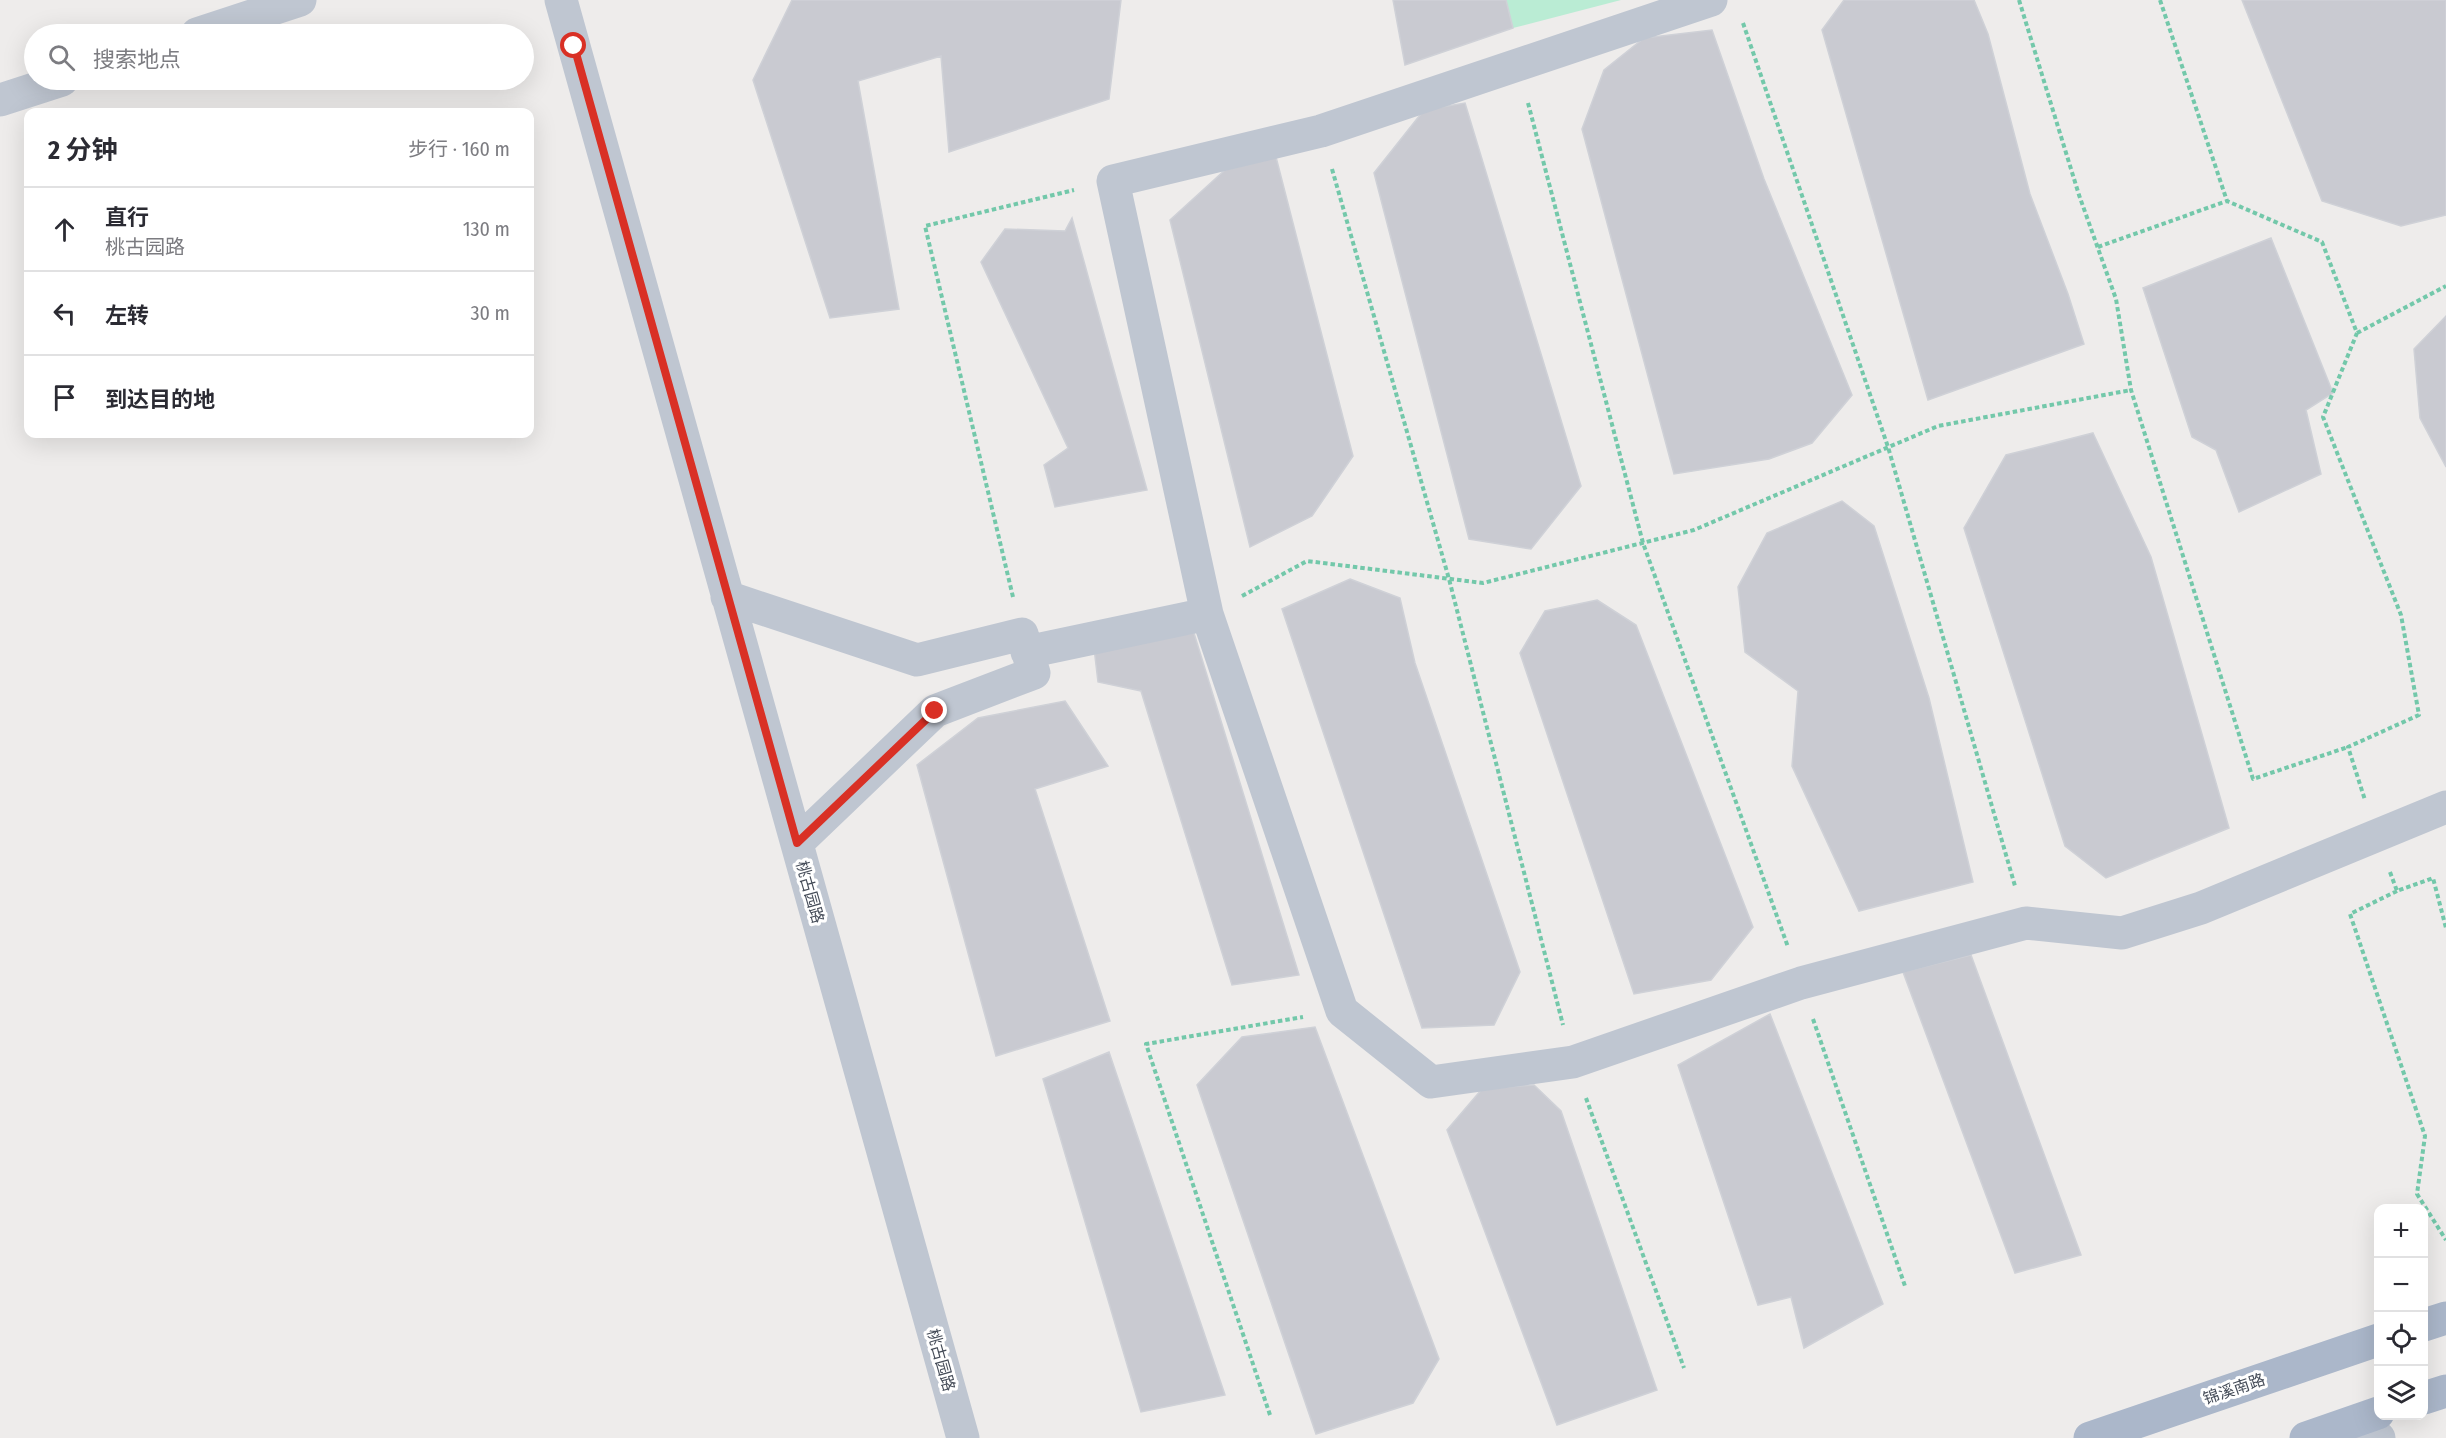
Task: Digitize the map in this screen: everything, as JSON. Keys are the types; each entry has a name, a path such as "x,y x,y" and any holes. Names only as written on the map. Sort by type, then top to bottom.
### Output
{"main road":[{"path":"2428,1324 2446,1318"},
{"name":"锦溪南路","path":"2090,1438 2374,1342"},
{"path":"2428,1397 2446,1390"},
{"path":"2306,1438 2373,1424"}],"street":[{"path":"227,24 300,0"},
{"name":"桃古园路","path":"561,0 963,1438"},
{"path":"1711,0 1321,131 1113,181 1207,614 1342,1011 1431,1082 1573,1062 1801,983 2026,923 2121,933 2201,908 2446,807"},
{"path":"0,100 31,90"},
{"path":"728,597 917,660 1207,614"},
{"path":"797,843 935,711 1034,673 1025,643"}],"path":[{"path":"2019,0 2079,195 2116,298 2131,390 2253,780 2348,747 2419,715 2401,615 2323,417 2357,333 2446,286"},
{"path":"2160,0 2227,201"},
{"path":"1742,22 1888,447 2026,923"},
{"path":"1518,65 1643,543 1801,983 1905,1286"},
{"path":"1321,131 1449,579 1573,1062 1684,1368"},
{"path":"1025,643 925,226 1113,181"},
{"path":"2098,248 2227,201 2322,242 2357,333"},
{"path":"1207,614 1307,561 1483,584 1694,530 1938,426 2131,390"},
{"path":"2348,747 2397,891"},
{"path":"2446,928 2433,878 2397,891 2350,914 2425,1136 2417,1194 2446,1240"},
{"path":"1270,1415 1146,1044 1342,1011"}],"green space":[{"path":"1506,0 1621,0 1513,28"}],"building":[{"path":"792,0 1121,0 1109,99 949,152 941,56 858,81 899,309 830,318 753,80"},
{"path":"1393,0 1506,0 1513,28 1405,65"},
{"path":"1844,0 1974,0 1988,34 2030,194 2068,294 2084,344 1928,400 1822,30"},
{"path":"2242,0 2446,0 2446,215 2401,226 2322,201"},
{"path":"1712,30 1764,179 1852,395 1812,443 1769,459 1674,474 1582,129 1604,70 1644,38"},
{"path":"1465,103 1581,486 1531,549 1469,539 1374,173 1424,110"},
{"path":"1276,157 1353,456 1312,516 1250,547 1170,220 1225,170"},
{"path":"1072,218 1147,490 1055,507 1044,465 1068,448 981,262 1005,229 1065,231"},
{"path":"2271,238 2333,393 2306,410 2321,474 2239,512 2216,450 2192,437 2143,288"},
{"path":"2446,316 2446,467 2420,418 2414,349"},
{"path":"2093,433 2151,557 2229,828 2106,878 2065,846 1964,528 2006,455"},
{"path":"1842,501 1874,526 1929,698 1973,882 1859,911 1792,766 1798,691 1745,652 1738,587 1767,533"},
{"path":"1350,579 1400,598 1415,663 1520,972 1494,1025 1422,1028 1282,609"},
{"path":"1597,600 1636,625 1753,927 1711,980 1634,994 1520,653 1545,611"},
{"path":"1194,633 1299,975 1232,985 1141,691 1098,682 1094,648"},
{"path":"1065,701 1108,766 1035,789 1110,1021 996,1056 917,765 978,718"},
{"path":"1971,955 2081,1255 2015,1273 1903,972"},
{"path":"1770,1014 1883,1304 1804,1348 1791,1297 1758,1305 1678,1065"},
{"path":"1315,1027 1439,1359 1413,1403 1316,1434 1197,1085 1242,1037"},
{"path":"1109,1052 1225,1395 1141,1412 1043,1079"},
{"path":"1534,1085 1561,1111 1657,1390 1557,1425 1447,1130 1482,1089"}],"route":[{"path":"574,46 797,843 935,711"}]}
